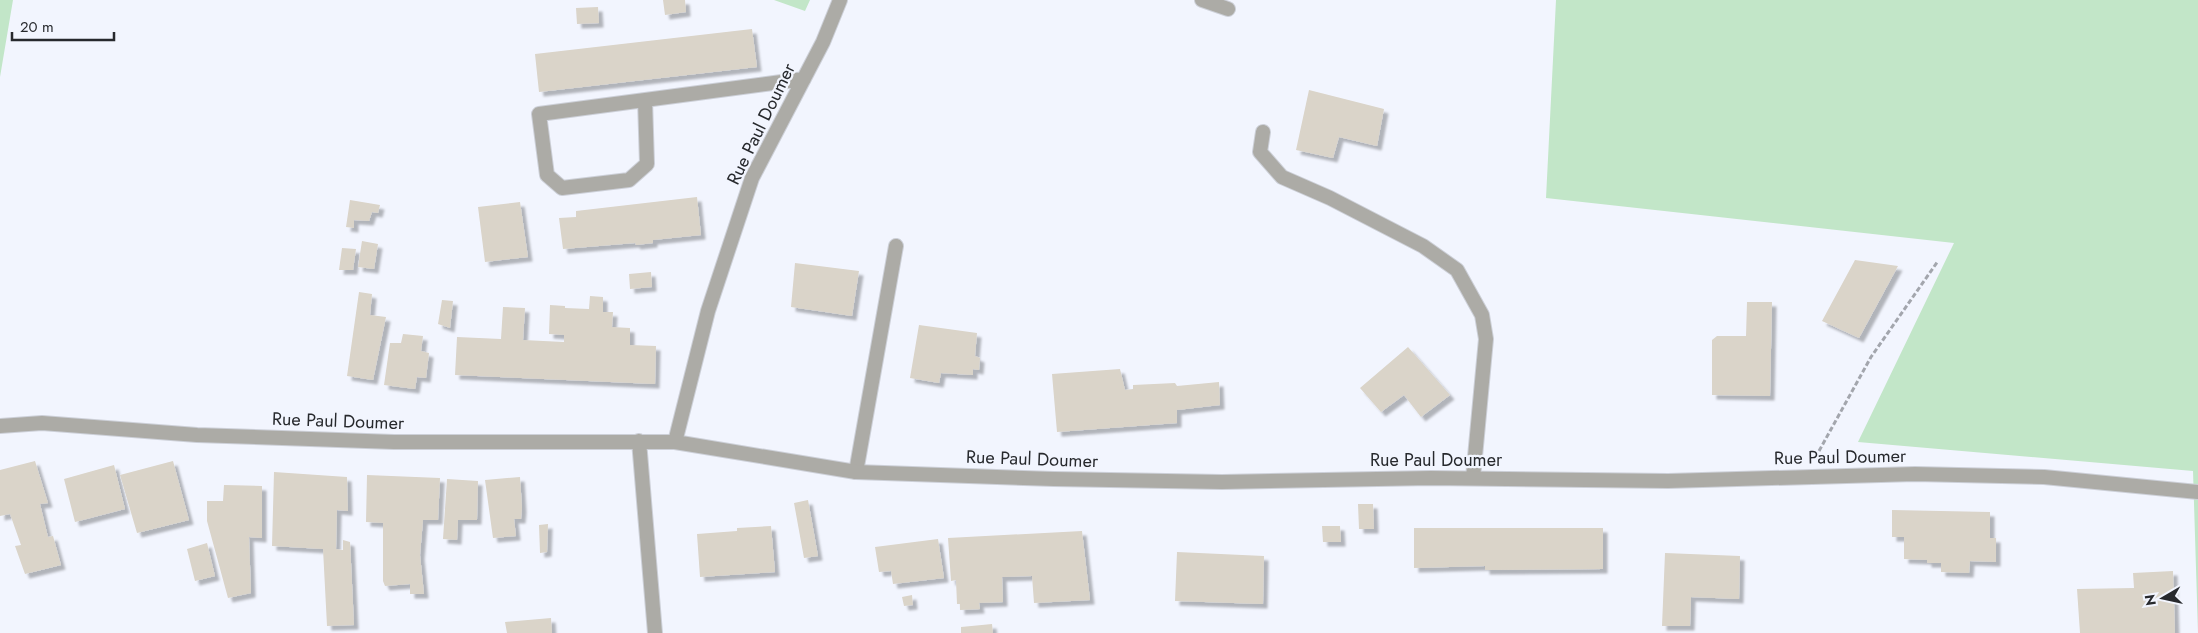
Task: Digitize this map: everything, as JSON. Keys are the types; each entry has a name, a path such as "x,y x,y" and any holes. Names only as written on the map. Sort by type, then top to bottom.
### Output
{"street":[{"name":"Rue Paul Doumer","path":"676,442 708,311 752,178 823,42 840,0"},
{"path":"1202,0 1228,9"},
{"path":"645,100 647,164 629,180 562,188 547,174 539,114 645,100 804,79"},
{"path":"1263,132 1260,152 1282,177 1330,198 1423,246 1457,270 1482,315 1486,339 1473,478"},
{"path":"856,472 896,246"},
{"name":"Rue Paul Doumer","path":"0,426 42,423 197,435 394,442 676,442 856,472 1054,479 1222,482 1473,478 1668,481 1915,474 2044,477 2198,492"},
{"path":"640,441 655,633"}],"path":[{"path":"1805,476 1871,357 1938,261"}],"green space":[{"path":"0,0 13,0 0,77"},
{"path":"774,0 810,0 805,11"},
{"path":"1556,0 2198,0 2198,633 2193,471 1858,442 1954,243 1546,198"}],"building":[{"path":"663,0 685,0 686,12 665,15"},
{"path":"598,7 599,23 577,24 576,8"},
{"path":"752,29 757,67 539,92 535,54"},
{"path":"1309,90 1384,109 1377,146 1339,137 1333,158 1296,150"},
{"path":"697,197 701,235 653,240 653,243 636,245 635,243 563,249 559,218 576,217 576,211"},
{"path":"350,200 380,205 378,213 372,212 369,221 354,220 354,228 346,227"},
{"path":"520,202 528,257 485,262 478,207"},
{"path":"362,241 378,244 374,269 358,267"},
{"path":"342,248 356,249 353,270 339,270"},
{"path":"1855,260 1898,266 1859,338 1822,321"},
{"path":"795,263 859,271 852,316 791,307"},
{"path":"651,272 652,287 630,289 629,274"},
{"path":"359,292 372,294 370,315 386,317 373,380 347,376"},
{"path":"590,296 603,297 603,312 613,312 612,327 630,328 630,345 656,346 655,384 455,375 457,337 501,339 503,307 525,308 523,340 564,342 564,335 549,334 550,305 589,309"},
{"path":"442,300 453,301 450,328 438,324"},
{"path":"1747,302 1772,302 1770,396 1712,395 1712,340 1717,336 1746,336"},
{"path":"919,325 977,333 975,356 980,358 979,370 973,369 973,375 941,373 939,383 910,378"},
{"path":"403,334 423,336 421,351 429,353 426,378 417,377 415,389 384,385 390,343 401,343"},
{"path":"1408,347 1450,395 1421,417 1404,395 1381,412 1360,388"},
{"path":"1120,369 1125,390 1133,389 1133,385 1175,383 1177,386 1219,382 1220,405 1177,410 1177,423 1057,432 1052,374"},
{"path":"35,461 48,503 40,504 48,537 53,536 61,565 25,574 15,546 21,545 10,514 0,516 0,470"},
{"path":"173,461 189,520 137,533 120,475"},
{"path":"114,465 125,509 75,522 64,479"},
{"path":"274,472 347,477 348,511 337,510 336,549 343,550 343,540 350,542 354,625 327,626 323,549 272,546"},
{"path":"367,475 440,478 438,520 423,520 420,555 424,594 410,594 410,584 385,586 383,581 383,523 366,522"},
{"path":"520,477 522,508 521,519 514,519 516,536 493,538 485,480"},
{"path":"447,479 478,481 477,520 458,520 457,540 443,539"},
{"path":"224,485 262,486 262,538 249,537 251,593 228,598 207,521 207,501 223,501"},
{"path":"808,500 818,556 804,558 794,503"},
{"path":"1358,504 1373,504 1374,529 1359,529"},
{"path":"1892,510 1990,512 1990,538 1996,538 1996,562 1970,561 1969,573 1941,572 1941,563 1927,563 1927,560 1904,559 1904,537 1892,537"},
{"path":"548,524 547,552 540,553 539,525"},
{"path":"771,526 775,572 700,577 697,534 737,531 737,528"},
{"path":"1322,526 1340,526 1341,542 1323,542"},
{"path":"1414,528 1603,528 1603,569 1485,570 1485,566 1414,568"},
{"path":"1082,531 1090,600 1034,603 1032,576 1002,577 1003,602 979,603 980,609 960,610 960,604 957,604 956,580 951,581 948,538"},
{"path":"938,539 944,578 893,584 891,571 879,572 875,547"},
{"path":"207,543 215,576 195,581 187,549"},
{"path":"1177,552 1264,556 1263,604 1175,601"},
{"path":"1665,553 1740,556 1739,599 1691,597 1690,626 1662,626"},
{"path":"2173,571 2175,633 2080,633 2077,589 2134,588 2133,573"},
{"path":"912,595 913,605 904,606 902,597"},
{"path":"551,618 552,633 507,633 505,622"},
{"path":"992,624 993,633 961,633 961,627"}]}
